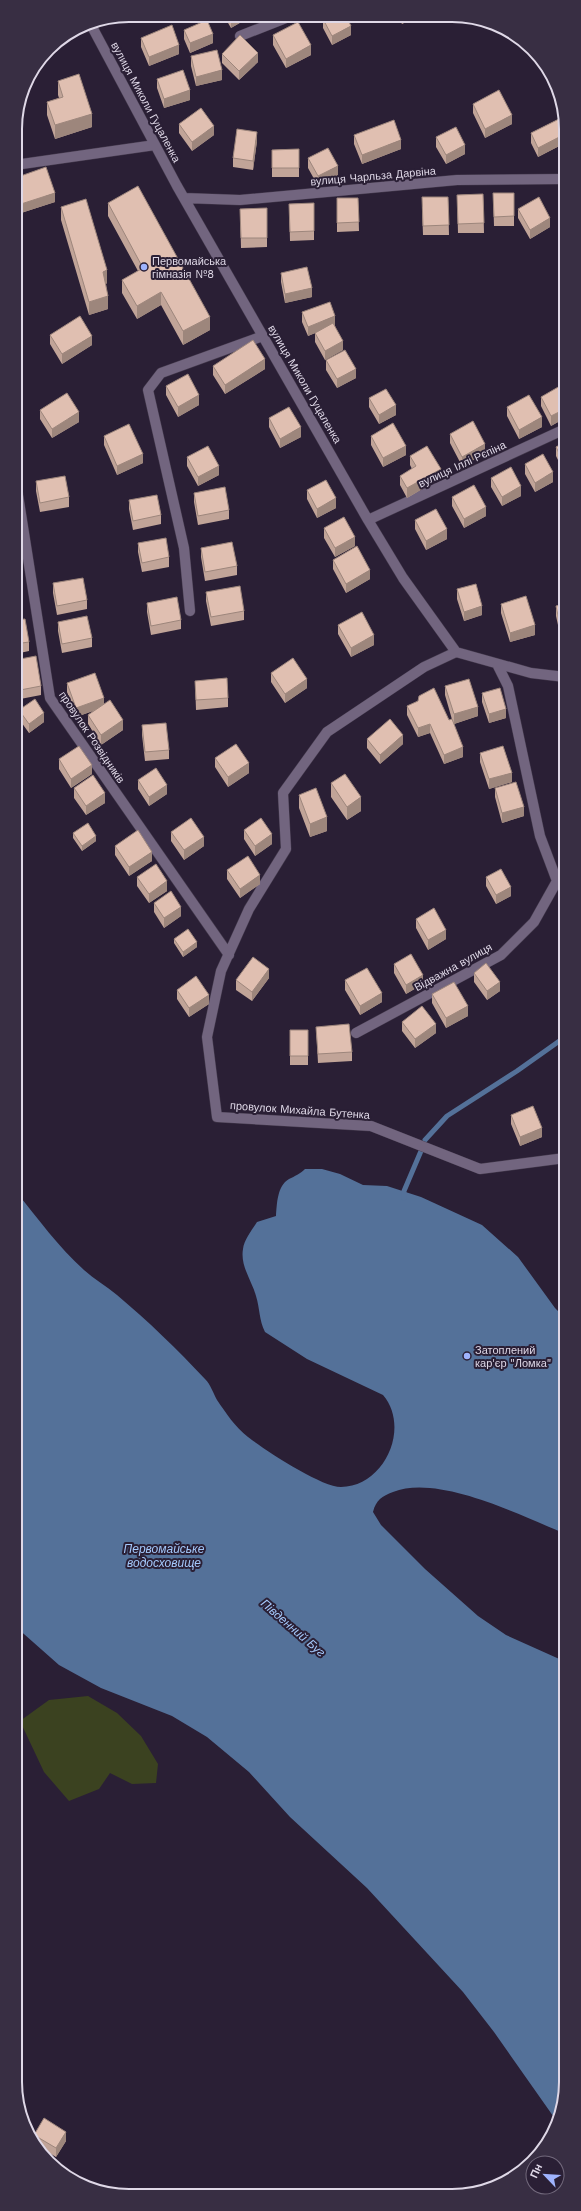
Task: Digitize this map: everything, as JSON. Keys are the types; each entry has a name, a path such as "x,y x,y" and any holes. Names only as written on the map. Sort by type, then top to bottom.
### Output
{"street":[{"path":"240,36 276,22"},
{"name":"вулиця Миколи Гуцаленка","path":"93,29 184,198 368,520 403,578 456,652"},
{"path":"22,164 155,145"},
{"name":"вулиця Чарльза Дарвіна","path":"184,198 240,200 457,180 559,178"},
{"path":"190,611 184,548 148,390 161,373 263,336"},
{"name":"вулиця Іллі Рєпіна","path":"368,520 559,433"},
{"name":"провулок Розвідників","path":"22,520 50,698 228,955"},
{"path":"228,955 249,909 286,849 283,793 327,732 424,667 456,652 531,674 559,676"},
{"name":"Відважна вулиця","path":"497,664 508,686 540,836 559,875"},
{"name":"Відважна вулиця","path":"356,1033 501,955 534,922 559,882"},
{"name":"провулок Михайла Бутенка","path":"228,955 221,971 208,1037 217,1117 371,1126 480,1169 559,1159"}],"green space":[{"path":"88,1696 117,1713 141,1736 158,1764 156,1783 132,1784 110,1773 99,1789 69,1801 44,1772 22,1725 22,1720 49,1700"}],"water":[{"name":"Первомайське водосховище","path":"305,1169 322,1169 340,1174 363,1185 387,1186 421,1197 482,1225 518,1257 559,1312 559,1531 504,1508 456,1493 433,1488 412,1488 393,1492 378,1501 373,1512 381,1525 425,1569 478,1616 506,1635 559,1659 559,2089 553,2116 494,2032 463,1992 367,1888 290,1817 249,1772 207,1737 172,1716 101,1688 59,1665 22,1632 22,1199 57,1242 75,1261 140,1315 205,1379 224,1410 243,1433 307,1475 320,1481 341,1487 356,1484 370,1477 381,1467 389,1453 393,1439 394,1423 391,1408 383,1395 307,1359 265,1332 256,1296 243,1261 244,1246 248,1235 257,1222 276,1216 278,1196 282,1186 289,1179"}],"building":[{"path":"202,22 208,22 213,34 190,43 184,30"},
{"path":"298,22 311,45 286,59 273,35"},
{"path":"325,22 349,22 351,26 332,36"},
{"path":"172,25 179,45 149,57 141,38"},
{"path":"240,35 258,53 239,71 222,54"},
{"path":"217,50 222,70 196,77 191,56"},
{"path":"183,70 190,90 164,99 157,79"},
{"path":"79,74 92,114 55,125 47,102 63,97 58,81"},
{"path":"499,90 512,115 485,129 473,104"},
{"path":"201,108 214,126 192,142 179,124"},
{"path":"558,119 559,137 538,148 531,133"},
{"path":"394,120 401,140 362,155 354,135"},
{"path":"456,127 465,145 446,155 436,137"},
{"path":"237,129 257,132 253,161 233,158"},
{"path":"328,148 338,166 318,176 308,158"},
{"path":"299,149 299,168 272,168 272,150"},
{"path":"46,167 55,193 22,204 22,176"},
{"path":"138,186 210,317 183,331 161,292 137,306 122,280 143,268 108,203"},
{"path":"493,193 514,193 514,216 494,217"},
{"path":"483,194 484,223 458,224 457,195"},
{"path":"422,197 448,197 449,225 423,226"},
{"path":"539,197 550,218 530,230 518,209"},
{"path":"337,198 358,198 359,222 337,223"},
{"path":"86,199 107,270 103,272 108,296 89,302 61,207"},
{"path":"314,203 314,231 290,232 289,204"},
{"path":"267,208 267,238 241,238 240,209"},
{"path":"307,267 312,288 285,294 281,273"},
{"path":"330,302 335,316 308,327 302,312"},
{"path":"80,316 92,336 62,354 50,335"},
{"path":"333,323 343,341 325,351 315,333"},
{"path":"253,340 265,359 225,385 213,366"},
{"path":"345,350 356,369 337,379 326,360"},
{"path":"188,374 199,395 178,407 166,386"},
{"path":"559,387 559,412 551,416 541,397"},
{"path":"386,389 396,405 379,415 369,398"},
{"path":"67,393 79,412 52,429 40,410"},
{"path":"529,395 542,417 519,430 507,407"},
{"path":"289,407 301,427 280,439 269,418"},
{"path":"473,421 485,444 462,457 450,434"},
{"path":"393,423 406,446 383,458 371,436"},
{"path":"129,424 143,454 117,466 104,436"},
{"path":"559,445 559,453 556,447"},
{"path":"208,446 219,466 198,477 187,457"},
{"path":"427,446 441,469 407,488 400,476 416,466 410,456"},
{"path":"543,454 553,472 535,483 525,464"},
{"path":"511,467 521,486 502,497 491,478"},
{"path":"65,476 69,497 40,503 36,481"},
{"path":"326,480 336,498 317,509 307,490"},
{"path":"474,485 486,507 464,519 452,497"},
{"path":"225,487 229,510 198,516 194,493"},
{"path":"157,495 161,515 133,521 129,500"},
{"path":"436,509 447,529 426,541 415,520"},
{"path":"344,517 355,537 335,548 324,528"},
{"path":"166,538 169,557 142,563 138,543"},
{"path":"232,542 237,566 205,572 201,548"},
{"path":"357,546 370,570 346,584 333,560"},
{"path":"83,578 87,600 57,606 53,583"},
{"path":"476,584 482,606 464,612 457,589"},
{"path":"240,586 244,611 211,617 206,592"},
{"path":"526,596 535,625 510,633 501,604"},
{"path":"177,597 181,620 151,626 147,603"},
{"path":"559,605 559,620 556,606"},
{"path":"362,612 374,635 351,648 338,625"},
{"path":"87,616 92,638 62,644 58,622"},
{"path":"22,619 25,619 29,642 22,643"},
{"path":"36,656 41,686 22,690 22,659"},
{"path":"293,658 307,679 285,694 271,673"},
{"path":"95,673 104,698 76,708 67,683"},
{"path":"227,678 228,698 196,700 195,681"},
{"path":"469,679 478,707 454,714 445,686"},
{"path":"434,688 449,720 452,719 463,747 444,755 430,724 418,728 407,706 418,701 419,696"},
{"path":"500,688 506,709 489,714 482,693"},
{"path":"35,699 44,713 29,724 22,714 22,708"},
{"path":"110,700 123,720 101,735 88,715"},
{"path":"390,719 403,735 380,755 367,739"},
{"path":"166,723 169,750 145,752 142,725"},
{"path":"236,744 249,763 228,777 215,758"},
{"path":"79,746 92,765 71,779 59,759"},
{"path":"503,746 512,773 489,779 480,753"},
{"path":"156,768 167,785 149,797 138,780"},
{"path":"345,774 361,797 347,807 331,783"},
{"path":"93,775 105,793 86,806 74,788"},
{"path":"516,782 524,807 502,813 495,788"},
{"path":"316,788 327,817 310,824 299,795"},
{"path":"191,818 204,837 184,850 171,832"},
{"path":"261,818 272,834 255,846 244,830"},
{"path":"88,823 96,836 82,846 73,833"},
{"path":"138,830 152,852 129,867 115,846"},
{"path":"248,856 260,875 240,889 227,870"},
{"path":"156,864 167,881 149,894 137,877"},
{"path":"501,869 511,887 496,895 486,877"},
{"path":"171,891 181,907 164,918 154,903"},
{"path":"434,908 446,930 428,940 416,919"},
{"path":"188,929 197,942 183,952 174,939"},
{"path":"411,954 423,975 406,985 394,964"},
{"path":"253,957 269,969 252,992 236,980"},
{"path":"486,963 500,982 487,991 474,973"},
{"path":"367,968 382,993 360,1006 345,980"},
{"path":"196,976 209,995 189,1008 177,990"},
{"path":"454,982 468,1006 446,1018 432,994"},
{"path":"422,1006 436,1024 415,1039 402,1022"},
{"path":"349,1024 352,1052 318,1054 316,1027"},
{"path":"290,1030 308,1030 308,1056 290,1056"},
{"path":"533,1106 542,1128 520,1137 511,1115"},
{"path":"44,2118 66,2132 56,2148 38,2137 35,2133"}],"waterway":[{"path":"425,1140 447,1116 517,1071 559,1041"},
{"path":"404,1198 404,1191 421,1151"}],"place":[{"name":"Первомайська гімназія №8","path":"144,267"},
{"name":"Затоплений кар'єр \"Ломка\"","path":"467,1356"}],"water label":[{"name":"Південний Буг","path":"293,1628"}]}
